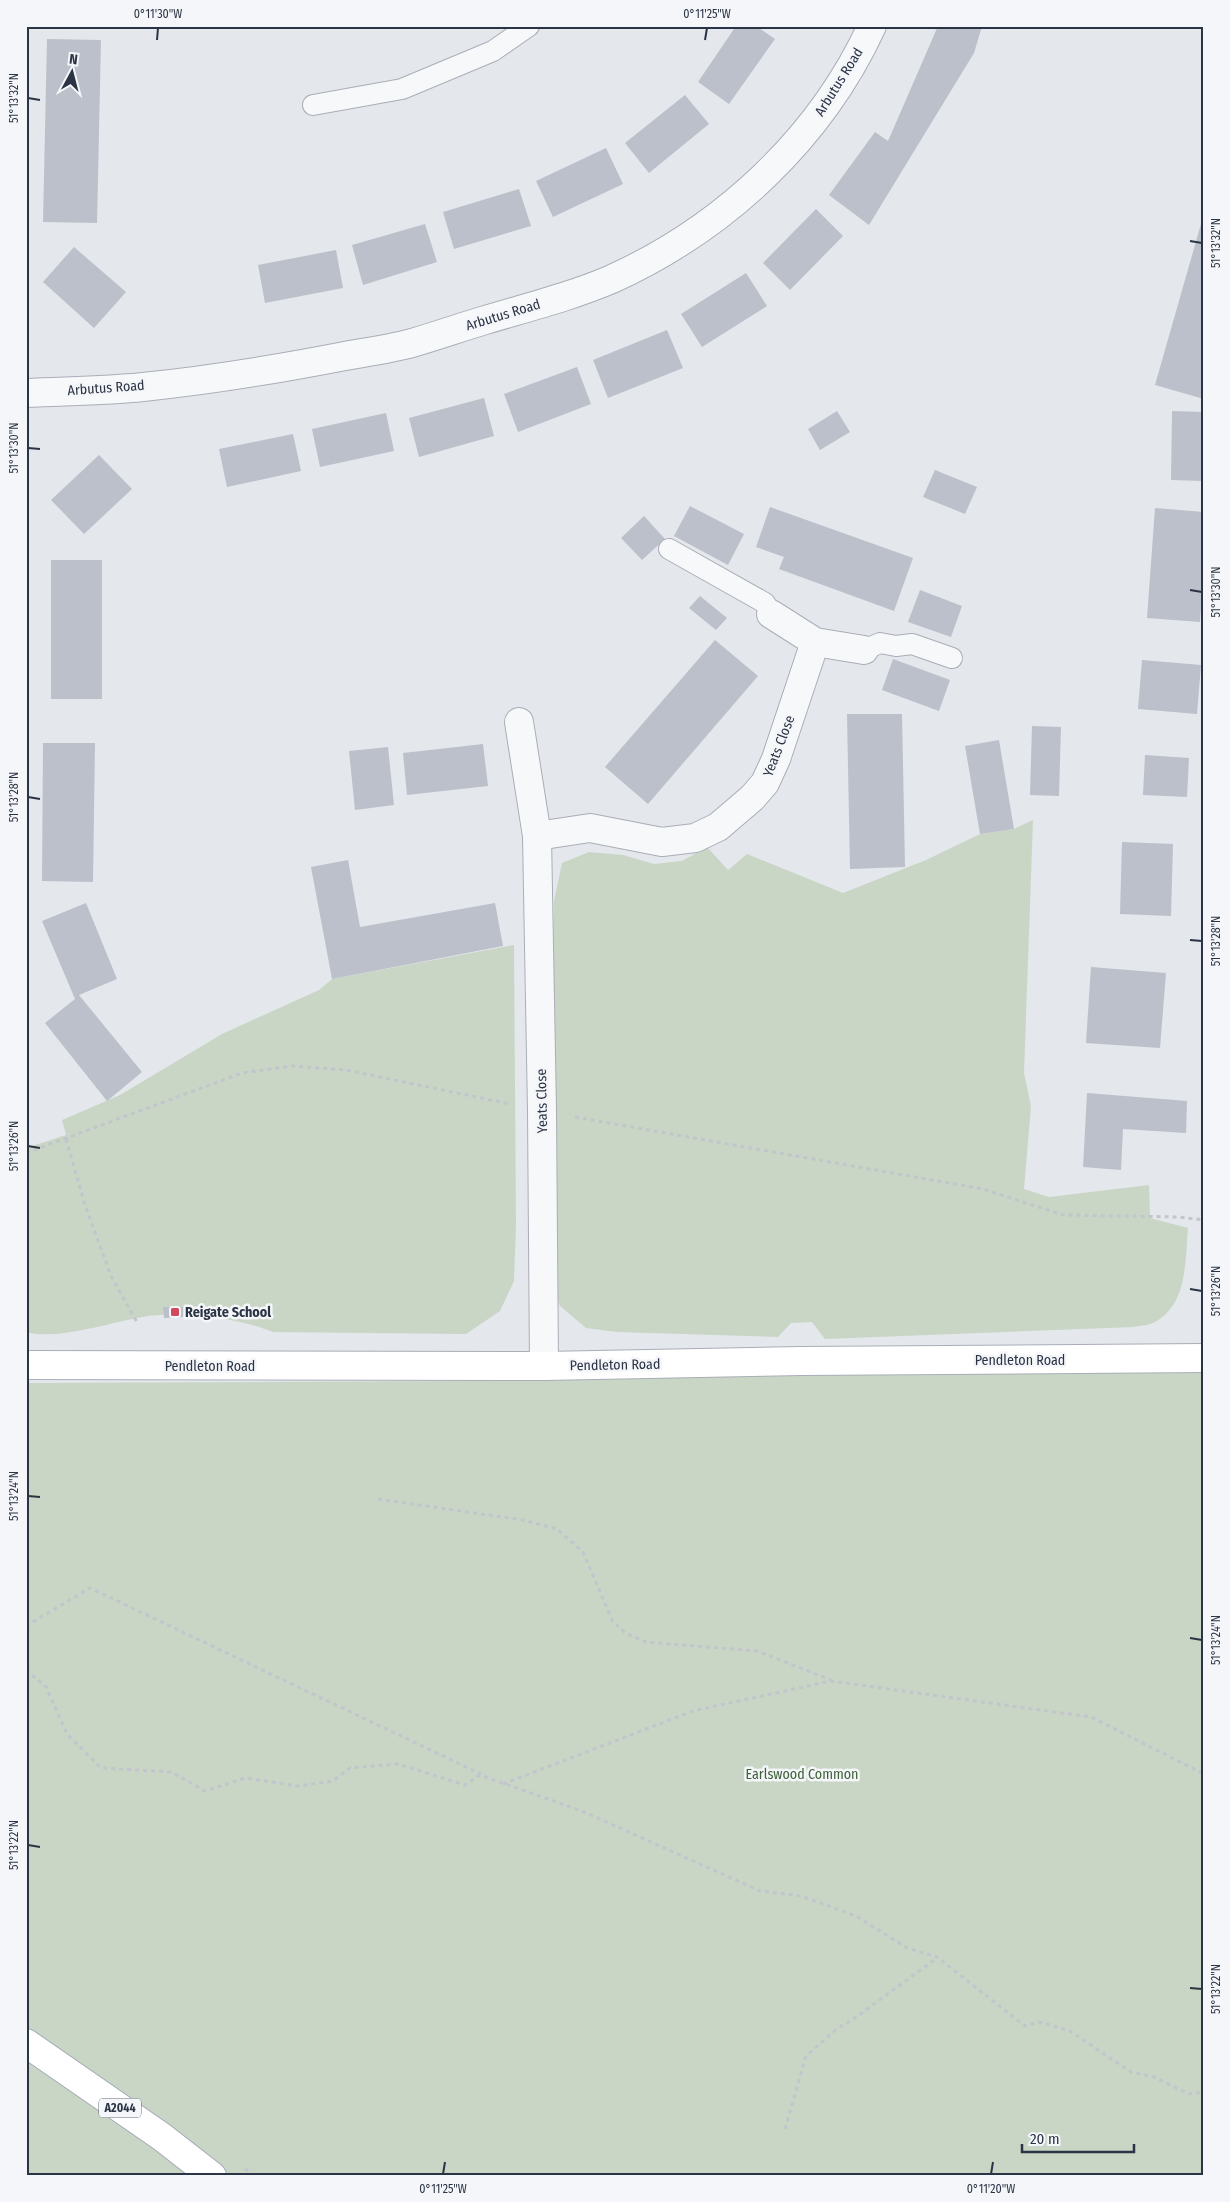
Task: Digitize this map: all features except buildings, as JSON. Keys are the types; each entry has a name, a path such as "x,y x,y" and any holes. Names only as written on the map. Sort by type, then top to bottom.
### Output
{"street":[{"name":"Arbutus Road","path":"26,393 142,387 276,370 410,343 562,297 610,279 657,256 701,228 742,197 779,161 813,122 844,78 872,26"},
{"path":"771,614 815,642 864,650"},
{"name":"Yeats Close","path":"537,836 590,828 662,842 695,838 718,827 752,798 765,783 776,759 815,642"},
{"name":"Yeats Close","path":"519,722 537,836 544,1366"},
{"name":"Pendleton Road","path":"26,1365 544,1366 811,1361 1204,1358"},
{"name":"A2044","path":"26,2044 162,2137 212,2176"}],"lane":[{"path":"313,105 402,89 493,51 529,26"},
{"path":"669,549 765,603 771,614"},
{"path":"864,650 880,643 896,646 912,644 952,658"}],"path":[{"path":"26,1153 242,1073 292,1066 346,1070 542,1111 983,1189 1063,1215 1179,1217 1204,1220"},
{"path":"66,1139 85,1205 111,1276 138,1324"},
{"path":"378,1499 523,1520 557,1529 583,1552 612,1620 625,1633 646,1642 757,1651 831,1681 1091,1717 1204,1774"},
{"path":"26,1626 90,1588 503,1784 693,1711 831,1681"},
{"path":"26,1670 46,1687 67,1734 101,1768 171,1772 205,1791 245,1778 298,1786 333,1781 350,1768 398,1764 465,1785 480,1775 582,1811 760,1891 801,1896 856,1916 907,1948 938,1957 1025,2026 1040,2022 1070,2031 1131,2072 1154,2077 1189,2094 1204,2092"},
{"path":"785,2129 806,2056 838,2028 852,2020 938,1957"}],"green space":[{"path":"1033,820 1024,1073 1031,1106 1024,1189 1049,1197 1149,1185 1150,1218 1188,1228 1185,1268 1179,1294 1173,1305 1164,1315 1153,1323 1134,1327 825,1339 812,1322 791,1323 778,1337 617,1332 586,1328 560,1306 550,1283 554,901 562,863 589,852 623,855 654,864 682,861 707,847 728,870 747,854 843,893 926,860 980,834 1014,829"},
{"path":"514,945 516,1226 514,1281 500,1311 466,1334 273,1332 228,1319 178,1314 135,1318 54,1334 26,1332 26,1148 66,1135 62,1120 120,1095 222,1034 319,990 332,979"},
{"name":"Earlswood Common","path":"1204,1370 1204,2176 26,2176 26,1383 457,1381 897,1371"}],"place":[{"name":"Reigate School","path":"175,1312"}]}
